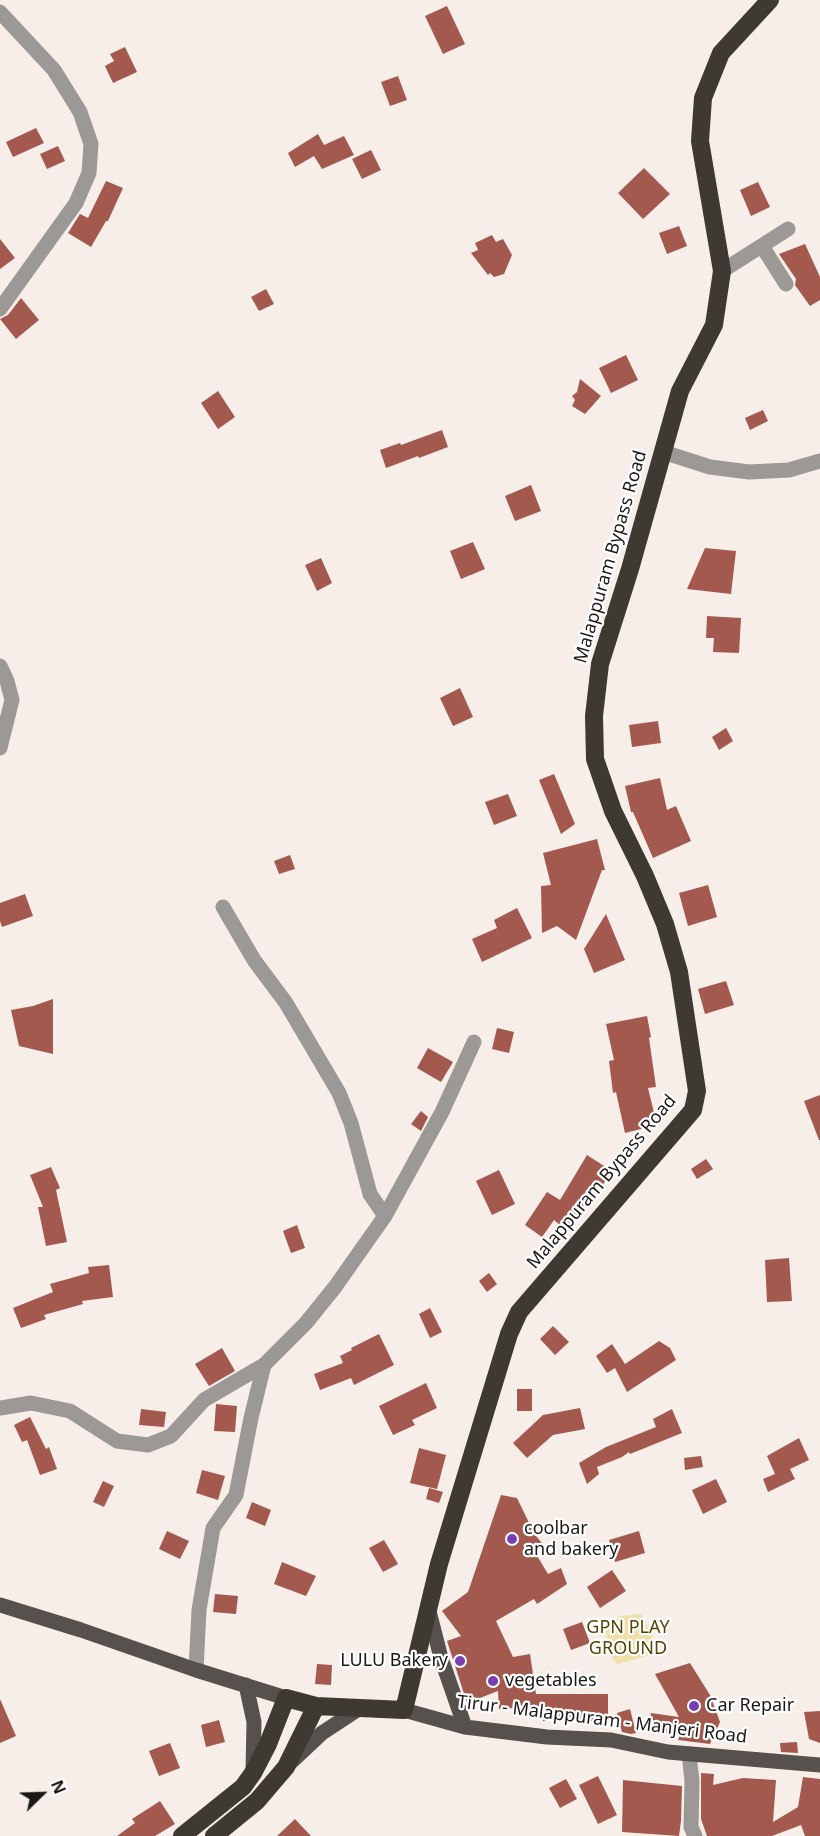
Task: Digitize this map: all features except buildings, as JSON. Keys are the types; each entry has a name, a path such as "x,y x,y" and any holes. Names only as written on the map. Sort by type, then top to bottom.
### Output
{"highway":[{"name":"Malappuram Bypass Road","path":"404,1710 439,1564 506,1342 519,1312 693,1110 697,1091 679,972 665,924 645,876 613,811 596,759 594,716 600,664 630,569 680,391 714,325 722,271 700,141 703,98 721,53 770,0"},
{"name":"Tirur - Malappuram - Manjeri Road","path":"286,1698 316,1706 404,1710"},
{"path":"182,1836 243,1788 268,1744 286,1698"},
{"path":"214,1836 257,1801 286,1767 316,1706"}],"main road":[{"name":"Tirur - Malappuram - Manjeri Road","path":"0,1605 286,1698"},
{"path":"429,1611 441,1658 465,1727"},
{"path":"246,1685 254,1722 253,1773"},
{"path":"286,1767 322,1733 360,1708"},
{"name":"Tirur - Malappuram - Manjeri Road","path":"404,1710 465,1727 547,1737 610,1740 668,1752 820,1765"}],"street":[{"path":"0,12 54,70 80,112 91,144 89,173 76,203 0,309"},
{"path":"722,271 788,229"},
{"path":"762,246 786,284"},
{"path":"663,452 710,467 749,472 789,470 820,461"},
{"path":"0,666 8,681 12,700 0,748"},
{"path":"223,907 254,960 286,1003 339,1093 351,1123 370,1194 385,1216"},
{"path":"0,1408 31,1403 70,1411 117,1442 148,1444 171,1436 204,1400 264,1365 306,1323 335,1287 385,1216 442,1112 474,1042"},
{"path":"196,1670 199,1610 213,1528 236,1495 264,1365"},
{"path":"689,1754 692,1781 691,1827 695,1836"}],"green space":[{"name":"GPN PLAY GROUND","path":"641,1614 653,1638 647,1656 617,1664 608,1652 606,1631 620,1616"}],"place":[{"name":"coolbar and bakery","path":"512,1539"},
{"name":"LULU Bakery","path":"460,1661"},
{"name":"vegetables","path":"493,1681"},
{"name":"Car Repair","path":"694,1706"}]}
